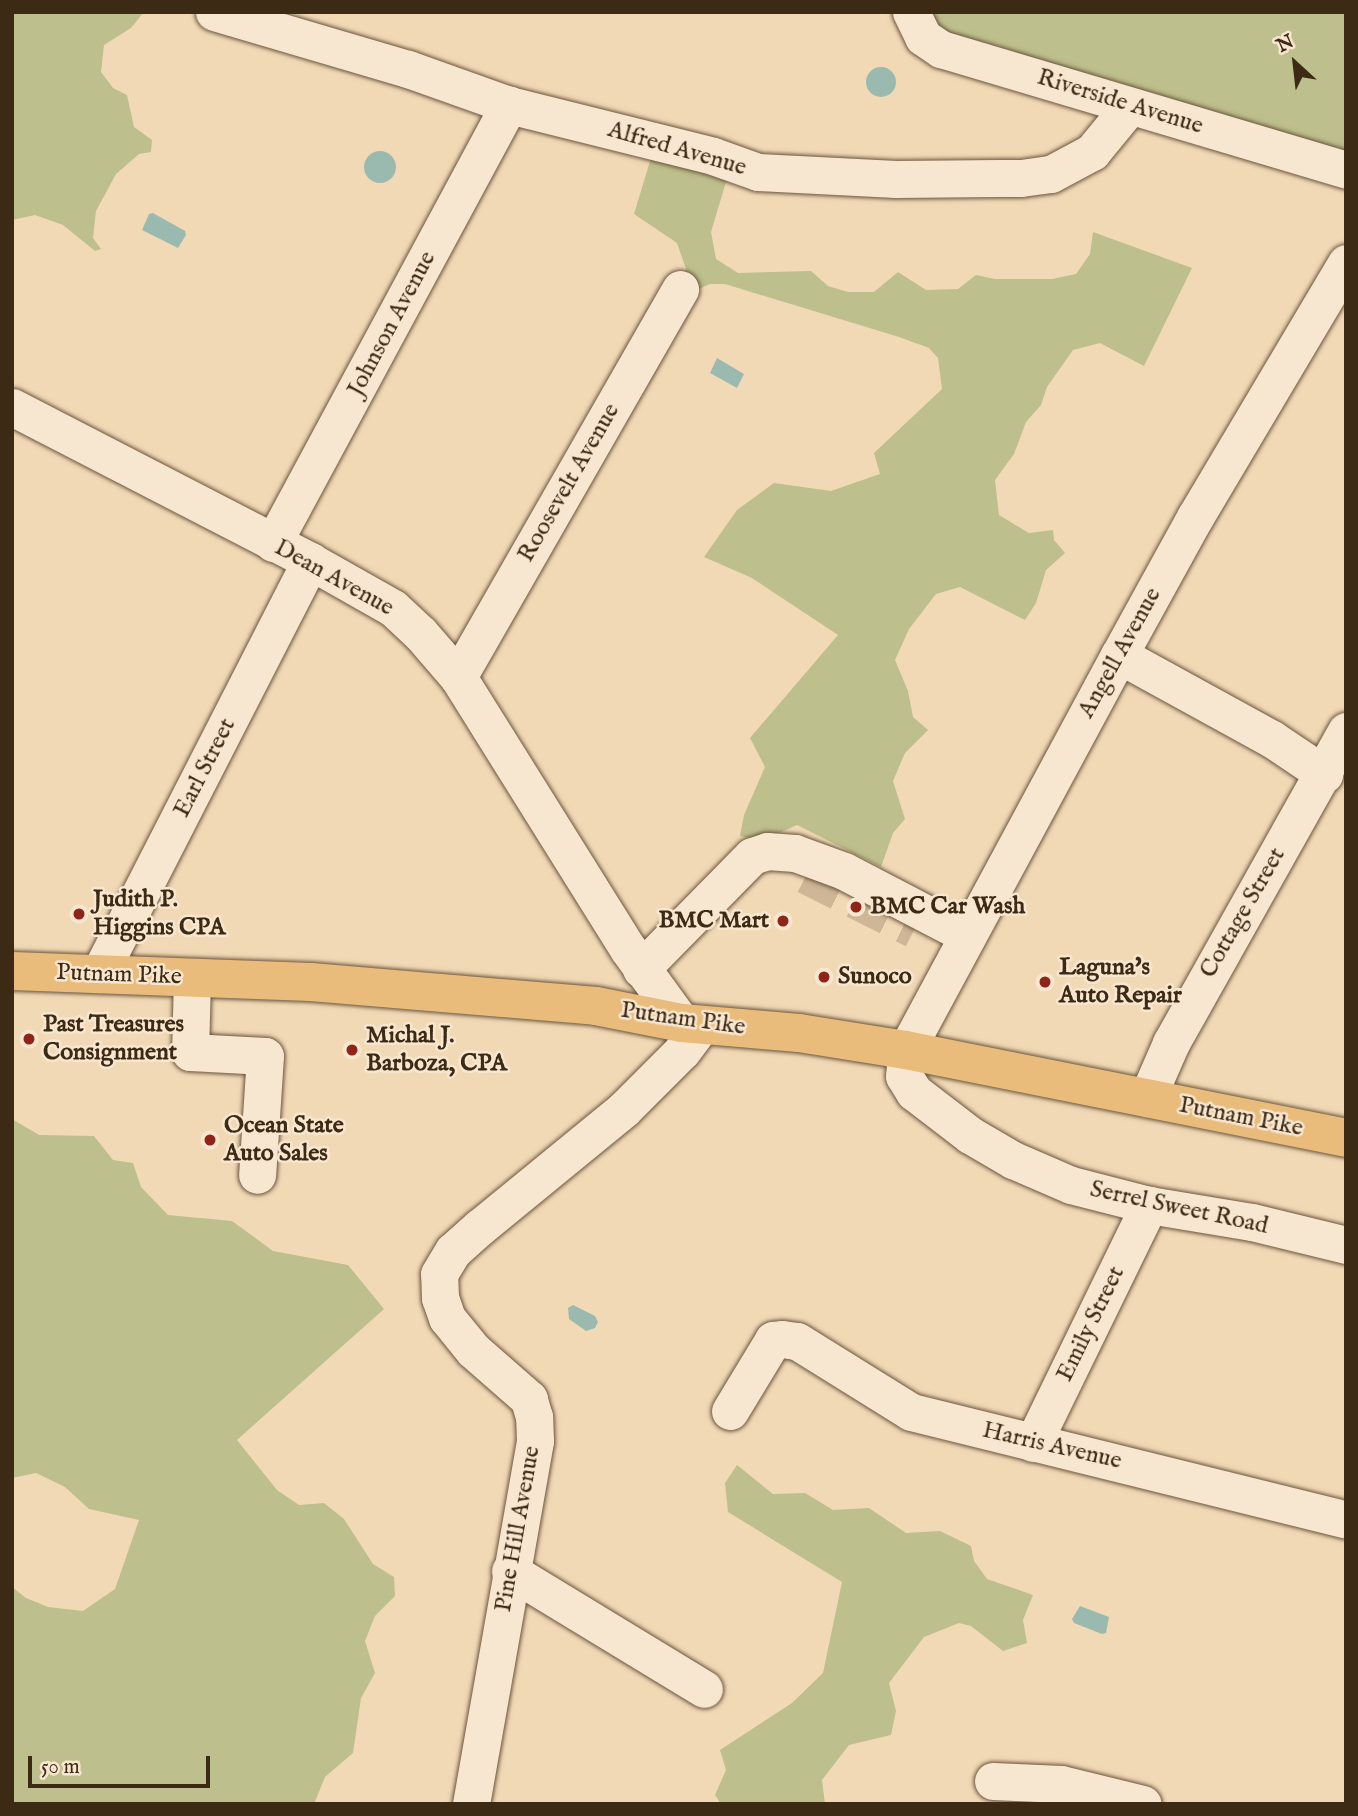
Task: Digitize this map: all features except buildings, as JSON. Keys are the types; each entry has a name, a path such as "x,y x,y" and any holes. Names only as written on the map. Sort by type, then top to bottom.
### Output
{"main road":[{"name":"Putnam Pike","path":"12,971 311,982 596,1006 692,1025 799,1032 906,1050 1346,1138"}],"street":[{"name":"Alfred Avenue","path":"214,12 273,22 509,104 713,156 758,172 895,179 1021,178 1051,174 1092,152 1129,107"},
{"name":"Riverside Avenue","path":"911,12 923,37 941,49 1346,170"},
{"name":"Johnson Avenue","path":"274,543 509,104"},
{"name":"Angell Avenue","path":"906,1050 943,930 1119,655 1193,521 1346,263"},
{"name":"Roosevelt Avenue","path":"458,677 680,289"},
{"name":"Dean Avenue","path":"12,407 310,561 393,608 420,633 458,677 641,969 692,1025"},
{"name":"Earl Street","path":"99,974 310,561"},
{"path":"1119,655 1272,739 1324,774"},
{"name":"Cottage Street","path":"1147,1098 1171,1044 1204,983 1346,731"},
{"path":"641,969 752,856 767,851 801,864 844,871 943,930"},
{"path":"192,978 190,1052 265,1056 257,1175"},
{"name":"Pine Hill Avenue","path":"473,1803 510,1571 535,1441 534,1416 529,1399 473,1350 447,1318 440,1298 439,1274 453,1251 624,1109 682,1051 692,1025"},
{"name":"Serrel Sweet Road","path":"906,1050 904,1076 907,1086 970,1135 1013,1160 1071,1185 1149,1205 1252,1222 1346,1245"},
{"name":"Emily Street","path":"1033,1443 1149,1205"},
{"name":"Harris Avenue","path":"730,1411 773,1340 797,1342 911,1412 1346,1520"},
{"path":"510,1571 704,1689"},
{"path":"993,1781 1061,1784 1143,1804"}],"green space":[{"path":"12,12 144,12 131,28 104,45 101,72 113,88 127,95 134,127 152,140 151,152 139,154 116,174 96,211 93,238 101,249 95,251 63,225 35,215 12,220"},
{"path":"933,12 1346,12 1346,157 945,39 935,24"},
{"path":"651,158 729,172 711,232 716,259 738,273 811,271 828,286 848,292 874,292 898,272 926,290 958,289 976,275 995,279 1052,279 1076,274 1090,254 1093,232 1192,268 1144,366 1100,343 1073,350 1047,387 1041,405 1026,422 1014,454 995,480 999,515 1029,533 1053,530 1054,540 1065,553 1046,570 1036,603 1025,620 960,587 936,594 909,629 895,660 908,691 913,717 928,730 905,753 893,781 905,819 893,833 881,867 797,825 762,841 740,836 744,815 765,767 750,738 838,635 752,578 704,557 737,510 774,483 831,491 880,474 874,453 942,389 938,358 929,348 899,337 725,284 710,284 678,298 686,269 677,243 634,214"},
{"path":"12,1119 39,1135 94,1136 113,1160 133,1163 141,1187 168,1215 232,1221 273,1251 348,1265 384,1309 237,1440 277,1490 299,1505 324,1503 344,1519 373,1564 394,1577 395,1596 375,1616 365,1641 375,1673 361,1698 353,1753 325,1777 314,1804 12,1804 12,1587 26,1598 48,1607 83,1611 115,1589 139,1520 89,1509 65,1487 36,1473 12,1478"},
{"path":"737,1465 773,1494 805,1493 833,1510 869,1508 906,1533 940,1531 971,1546 974,1561 987,1579 1033,1595 1023,1620 1027,1643 1003,1651 971,1626 959,1623 924,1637 889,1683 896,1711 891,1735 849,1745 822,1780 825,1804 721,1804 715,1795 726,1770 720,1750 792,1703 823,1673 842,1582 728,1512 725,1483"}],"water":[{"path":"881,67 892,71 896,82 892,93 881,97 870,93 866,82 870,71"},
{"path":"380,151 392,155 396,167 392,179 380,183 368,179 364,167 368,155"},
{"path":"153,213 185,231 186,235 178,248 142,230 149,214"},
{"path":"717,358 744,374 737,388 710,373"},
{"path":"573,1305 595,1316 598,1322 595,1328 586,1331 569,1319 568,1308"},
{"path":"1080,1606 1109,1617 1106,1633 1102,1634 1074,1623 1072,1619"}],"tunnel":[{"path":"806,875 914,929"}],"place":[{"name":"BMC Car Wash","path":"856,907"},
{"name":"Judith P. Higgins CPA","path":"79,914"},
{"name":"BMC Mart","path":"783,921"},
{"name":"Sunoco","path":"824,977"},
{"name":"Laguna's Auto Repair","path":"1045,982"},
{"name":"Past Treasures Consignment","path":"29,1039"},
{"name":"Michal J. Barboza, CPA","path":"352,1050"},
{"name":"Ocean State Auto Sales","path":"210,1140"}]}
